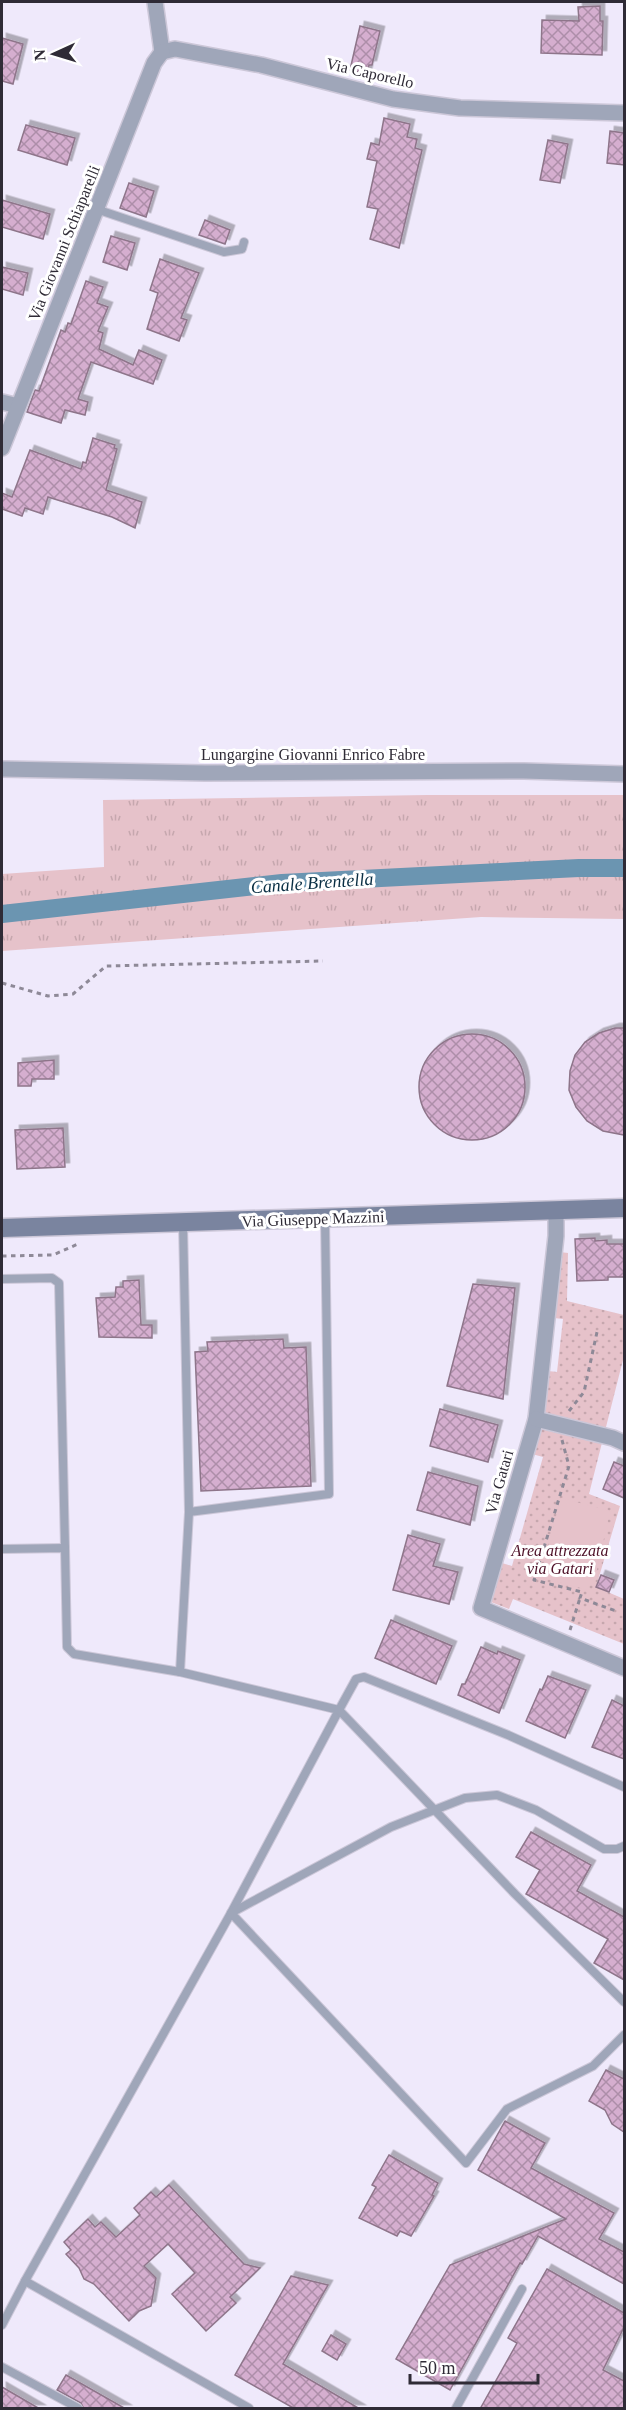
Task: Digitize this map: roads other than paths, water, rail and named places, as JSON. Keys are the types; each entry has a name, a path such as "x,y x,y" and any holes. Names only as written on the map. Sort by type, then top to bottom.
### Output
{"main road":[{"name":"Via Giuseppe Mazzini","path":"2,1228 624,1208"}],"street":[{"path":"154,2 162,52"},
{"name":"Via Caporello","path":"162,52 175,49 261,65 393,99 460,108 624,113"},
{"name":"Via Giovanni Schiaparelli","path":"2,448 154,63 162,52"},
{"path":"2,402 18,406"},
{"name":"Lungargine Giovanni Enrico Fabre","path":"2,769 205,773 524,771 624,774"},
{"name":"Via Gatari","path":"556,1210 547,1422 481,1608 624,1668"},
{"path":"547,1422 619,1441"}],"lane":[{"path":"96,209 224,252 242,249 244,242"},
{"path":"189,1512 329,1494 325,1218"},
{"path":"180,1672 189,1512 183,1223"},
{"path":"2,1279 52,1278 59,1283 67,1647 74,1654 180,1672 339,1710 624,2002"},
{"path":"2,1549 65,1548"},
{"path":"2,2325 231,1913 356,1679 364,1677 508,1735 624,1788"},
{"path":"231,1913 391,1827 465,1798 496,1795 536,1810 604,1849 617,1849 624,1846"},
{"path":"231,1913 466,2163 507,2109 593,2066 624,2035"},
{"path":"25,2282 249,2409"},
{"path":"456,2409 522,2289"},
{"path":"2,2367 78,2409"}],"waterway":[{"name":"Canale Brentella","path":"2,914 282,883 579,868 624,868"}],"park label":[{"name":"Area attrezzata via Gatari","path":"560,1559"}]}
